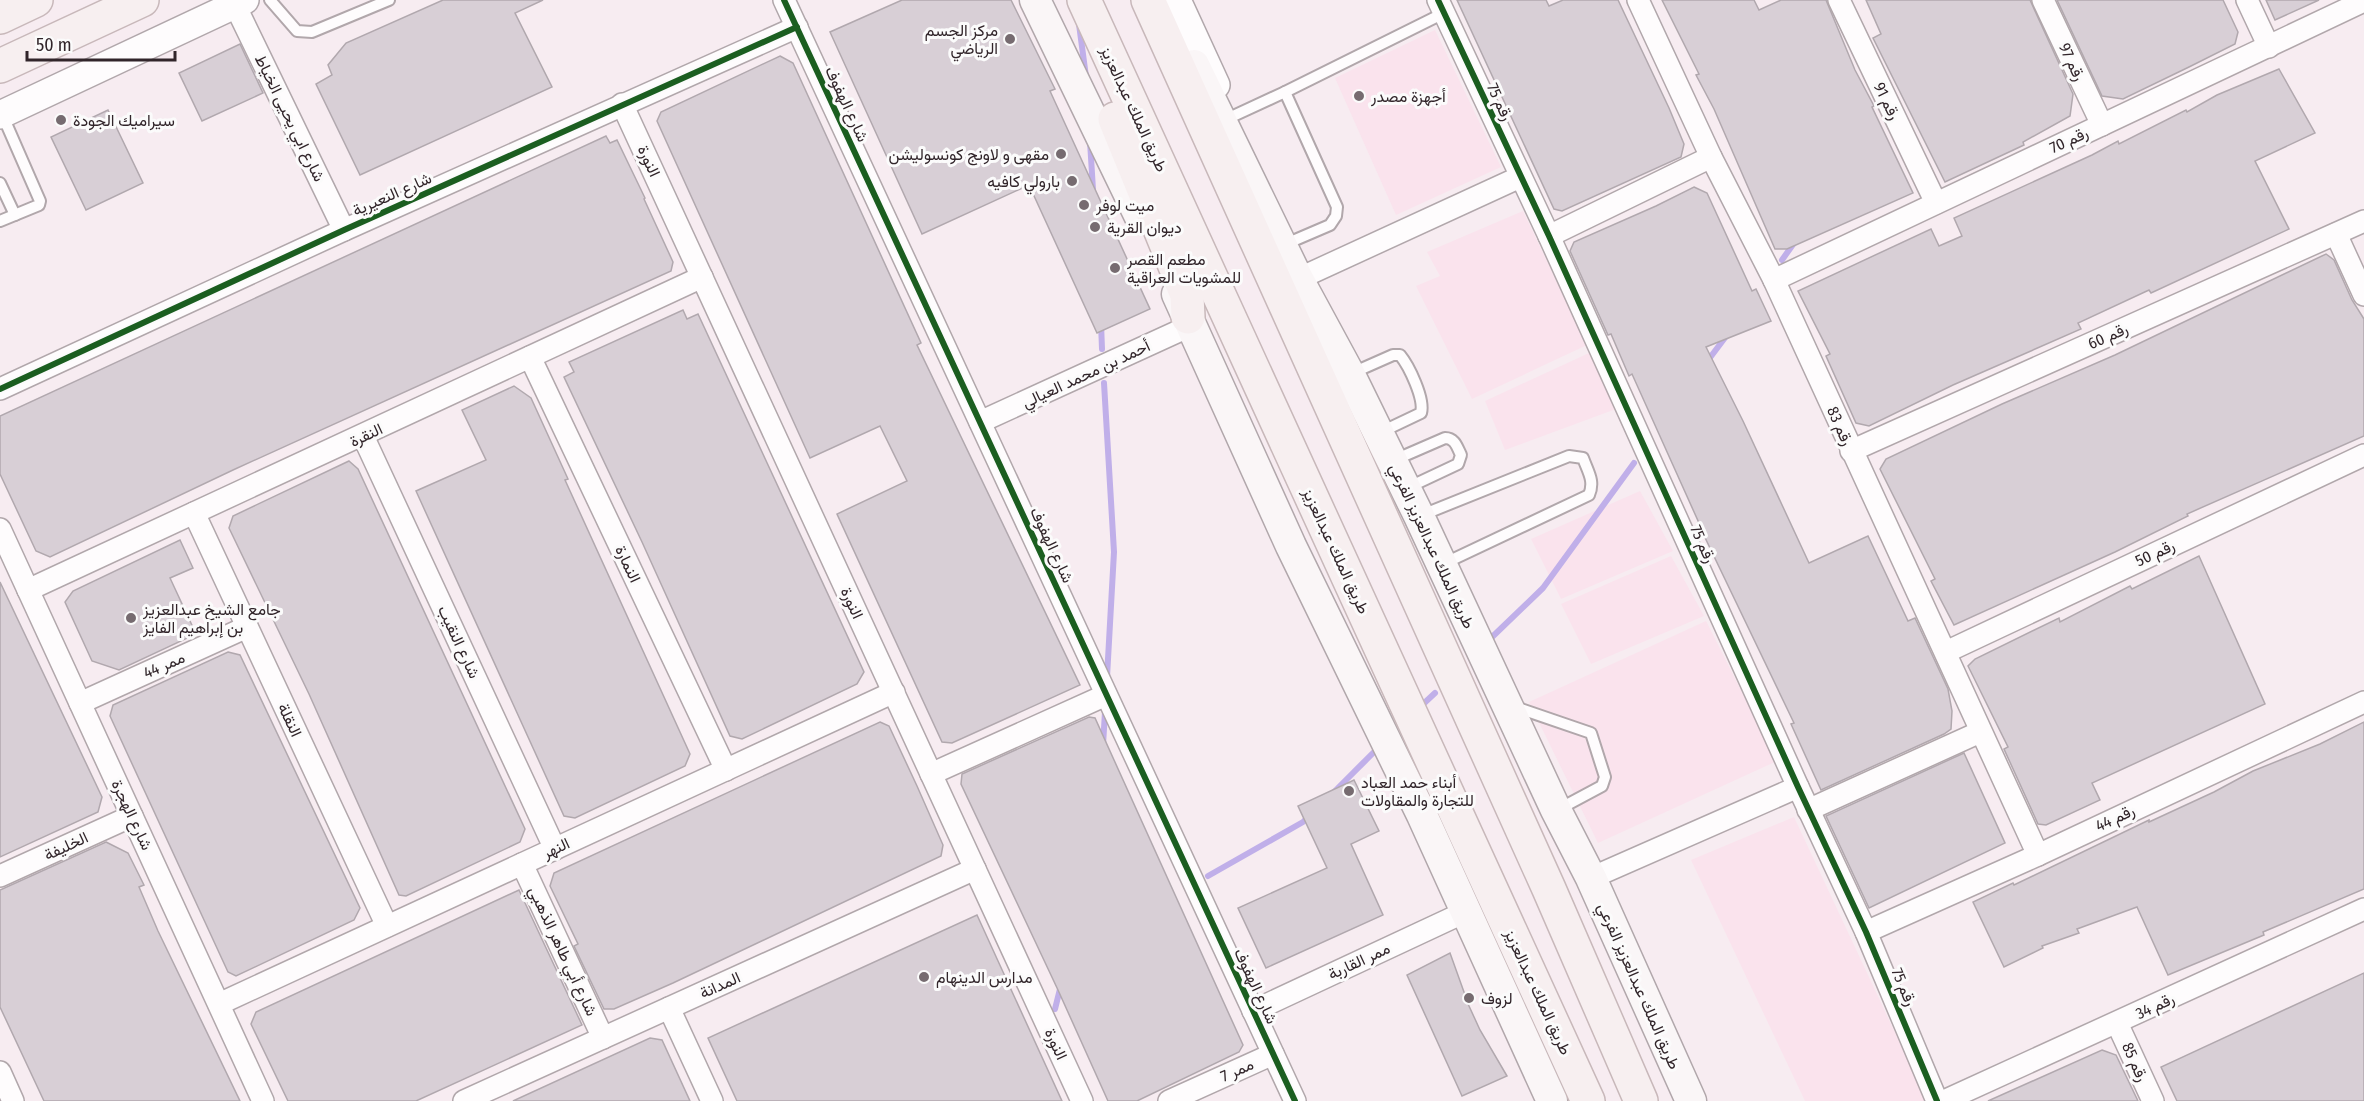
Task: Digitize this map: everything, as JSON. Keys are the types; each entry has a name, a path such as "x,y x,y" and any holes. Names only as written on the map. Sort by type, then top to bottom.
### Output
{"main road":[{"path":"0,17 36,0"},
{"path":"0,66 142,0"},
{"path":"1035,0 1190,321 1291,546 1422,815 1552,1101"},
{"name":"طريق الملك عبدالعزيز","path":"1084,0 1588,1101"},
{"path":"1158,1 1641,1101"},
{"name":"طريق الملك عبدالعزيز الفرعي","path":"1158,1 1190,57 1298,279 1350,375 1419,516 1556,810 1591,878 1691,1101"},
{"path":"1113,63 1106,98 1187,295 1190,321"}],"street":[{"name":"شارع الهفوف","path":"784,0 1295,1101"},
{"name":"رقم 83","path":"1638,0 1711,158 1774,280 2038,855"},
{"name":"رقم 91","path":"1839,0 1936,203"},
{"name":"رقم 97","path":"2043,0 2102,125"},
{"path":"2247,0 2269,47"},
{"path":"1158,1 1231,117 1288,243 1298,279 1520,177"},
{"name":"رقم 70","path":"1774,280 2364,1"},
{"path":"1,115 240,3"},
{"name":"شارع ابي يحيى الخياط","path":"240,3 344,230"},
{"name":"رقم 75","path":"1441,7 1549,236 1808,810 1866,932 1938,1101"},
{"name":"شارع النعيرية","path":"0,389 344,230 797,27"},
{"name":"النورة","path":"622,104 1082,1101"},
{"path":"1549,236 1711,158"},
{"name":"رقم 60","path":"1851,451 2364,221"},
{"path":"2336,234 2364,295"},
{"name":"النقرة","path":"28,590 702,277"},
{"name":"أحمد بن محمد العيالي","path":"980,423 1190,321"},
{"name":"النمارة","path":"530,357 726,770"},
{"name":"شارع النقيب","path":"363,436 555,849"},
{"name":"رقم 50","path":"1946,652 2364,455"},
{"name":"النقلة","path":"194,513 387,926"},
{"name":"شارع الهجرة","path":"0,529 263,1101"},
{"name":"ممر 44","path":"80,703 248,627"},
{"name":"النهر","path":"219,1004 894,692"},
{"path":"931,774 1106,695"},
{"name":"رقم 44","path":"1866,932 2038,855 2364,702"},
{"path":"1808,810 1980,732"},
{"path":"1591,878 1798,787"},
{"name":"الخليفة","path":"0,876 132,816"},
{"name":"شارع أبي طاهر الذهبي","path":"522,864 603,1038"},
{"name":"المدانة","path":"470,1100 975,869"},
{"name":"رقم 34","path":"1944,1101 2364,909"},
{"name":"ممر القاربة","path":"1253,1011 1465,912"},
{"path":"669,1008 712,1101"},
{"name":"رقم 85","path":"2117,1023 2153,1101"},
{"name":"ممر 7","path":"1169,1101 1273,1054"},
{"path":"0,1072 14,1101"}],"lane":[{"path":"270,0 297,31 312,32 389,0"},
{"path":"1231,117 1285,92 1441,7"},
{"path":"1285,92 1337,207 1336,216 1330,225 1288,243"},
{"path":"0,221 39,205 40,201 1,115"},
{"path":"0,183 15,215"},
{"path":"1350,375 1393,355 1400,355 1405,360 1422,400 1421,413 1379,434"},
{"path":"1392,461 1445,438 1454,441 1461,455 1458,464 1405,489"},
{"path":"1419,516 1569,456 1583,458 1593,484 1589,495 1442,565"},
{"path":"1507,705 1591,733 1605,777 1602,786 1556,810"}],"shaded area":[{"path":"1435,30 1501,167 1396,215 1335,78"},
{"path":"1523,211 1587,345 1472,399 1416,286 1440,276 1427,252"},
{"path":"1589,353 1616,409 1505,450 1485,401"},
{"path":"1640,491 1673,551 1561,599 1531,539"},
{"path":"1671,556 1704,616 1591,664 1561,604"},
{"path":"1706,621 1752,712 1758,715 1777,761 1598,843 1529,702"},
{"path":"1794,817 1927,1101 1805,1101 1691,860"}],"building":[{"path":"443,0 543,0 515,13 552,87 360,175 316,84 332,75 328,65 346,43"},
{"path":"902,0 1011,0 1055,89 1050,91 1150,309 1097,333 1029,185 922,234 830,32"},
{"path":"1457,0 1546,0 1549,6 1563,0 1618,0 1684,144 1681,157 1562,211 1554,209"},
{"path":"1662,0 1754,0 1759,10 1781,0 1826,0 1855,70 1874,106 1872,107 1913,193 1787,249 1775,249 1714,109 1696,75 1699,74"},
{"path":"1866,0 2030,0 2073,94 2070,116 2023,142 2024,145 1945,182 1873,38 1881,34"},
{"path":"2057,0 2223,0 2238,32 2235,44 2123,99 2102,96"},
{"path":"2266,0 2319,0 2275,20"},
{"path":"240,44 263,93 202,121 179,73"},
{"path":"780,56 793,63 921,343 917,345 1080,685 952,743 942,742 837,514 907,481 880,426 810,458 657,121 661,112"},
{"path":"2279,69 2315,133 2255,161 2289,229 2151,293 2149,290 2078,323 2081,329 1953,385 1869,426 1856,423 1826,356 1830,354 1798,291 1931,229 1939,246 1962,236 1954,218 2118,141 2119,144 2217,95"},
{"path":"108,110 143,183 86,210 51,137"},
{"path":"606,136 610,143 617,140 645,198 673,262 671,271 233,470 50,557 36,551 0,474 0,416"},
{"path":"1694,187 1707,193 1752,291 1756,289 1771,321 1706,347 1809,563 1868,536 1908,621 1915,618 1948,689 1952,711 1951,729 1821,790 1791,724 1794,723 1698,523 1632,374 1629,376 1611,334 1608,335 1570,251 1574,242"},
{"path":"2326,254 2334,260 2352,300 2364,319 2364,436 2187,514 2188,516 2115,552 1954,625 1931,581 1935,579 1880,469 1886,459 2002,404 2115,355"},
{"path":"683,310 687,319 698,314 864,672 857,684 742,739 730,736 564,377 574,372 569,362"},
{"path":"514,386 531,398 568,479 565,480 690,754 685,766 575,818 564,816 416,491 486,460 462,410"},
{"path":"349,461 358,469 525,829 520,842 406,896 399,895 309,694 229,528 233,516"},
{"name":"جامع الشيخ عبدالعزيز بن إبراهيم الفايز","path":"180,540 193,568 170,578 196,634 119,670 92,661 65,602 73,591"},
{"path":"2199,556 2265,704 2092,783 2100,800 2046,825 2038,824 2004,749 2008,747 1968,666 1975,659 2059,618 2060,622 2130,586 2132,589"},
{"path":"0,582 102,797 98,812 0,857"},
{"path":"228,652 240,655 360,908 354,920 236,976 228,972 110,716 113,705"},
{"path":"1089,717 1095,718 1243,1045 1239,1052 1137,1101 1108,1101 961,784 962,774"},
{"path":"880,722 889,726 917,786 943,845 941,856 673,983 614,1009 604,1009 574,946 578,944 550,886 554,873"},
{"path":"2364,722 2364,889 2263,932 2264,935 2168,975 2137,907 2077,929 2079,933 2042,946 2043,948 2004,967 1973,902 2214,792 2253,771 2320,744"},
{"path":"1964,753 2005,843 1869,908 1826,816"},
{"path":"1354,780 1379,831 1351,844 1383,915 1266,968 1238,908 1327,868 1298,806"},
{"path":"106,842 128,853 144,885 139,887 158,931 240,1101 44,1101 0,1007 0,890"},
{"path":"519,890 582,1025 416,1101 288,1101 251,1024 256,1012"},
{"name":"مدارس الدينهام","path":"977,915 1062,1101 737,1101 708,1038"},
{"path":"1450,953 1480,1030 1507,1076 1462,1096 1407,975"},
{"path":"2364,973 2364,1101 2177,1101 2161,1067"},
{"path":"650,1038 662,1040 690,1101 513,1101"},
{"path":"2102,1050 2116,1055 2138,1101 1988,1101"}],"waterway":[{"path":"1079,24 1086,77"},
{"path":"1090,141 1093,190"},
{"path":"1782,260 1794,243"},
{"path":"1101,323 1102,349"},
{"path":"1706,363 1727,335"},
{"path":"1104,383 1114,552 1107,677"},
{"path":"1489,640 1543,588 1634,463"},
{"path":"1420,707 1435,693"},
{"path":"1103,745 1105,712"},
{"path":"1333,793 1377,749"},
{"path":"1208,876 1303,822 1310,815"},
{"path":"1055,1009 1061,985"}],"cycle path":[{"path":"784,0 1295,1101"},
{"path":"1438,0 1549,236 1866,932 1937,1101"},
{"path":"0,389 344,230 797,27"}],"place":[{"name":"مركز الجسم الرياضي","path":"1010,39"},
{"name":"أجهزة مصدر","path":"1359,96"},
{"name":"سيراميك الجودة","path":"61,120"},
{"name":"مقهى و لاونج كونسوليشن","path":"1061,154"},
{"name":"بارولي كافيه","path":"1072,181"},
{"name":"ميت لوفر","path":"1084,205"},
{"name":"ديوان القرية","path":"1095,227"},
{"name":"مطعم القصر للمشويات العراقية","path":"1115,268"},
{"name":"جامع الشيخ عبدالعزيز بن إبراهيم الفايز","path":"131,618"},
{"name":"أبناء حمد العباد للتجارة والمقاولات","path":"1349,791"},
{"name":"مدارس الدينهام","path":"924,977"},
{"name":"لزوف","path":"1469,998"}]}
